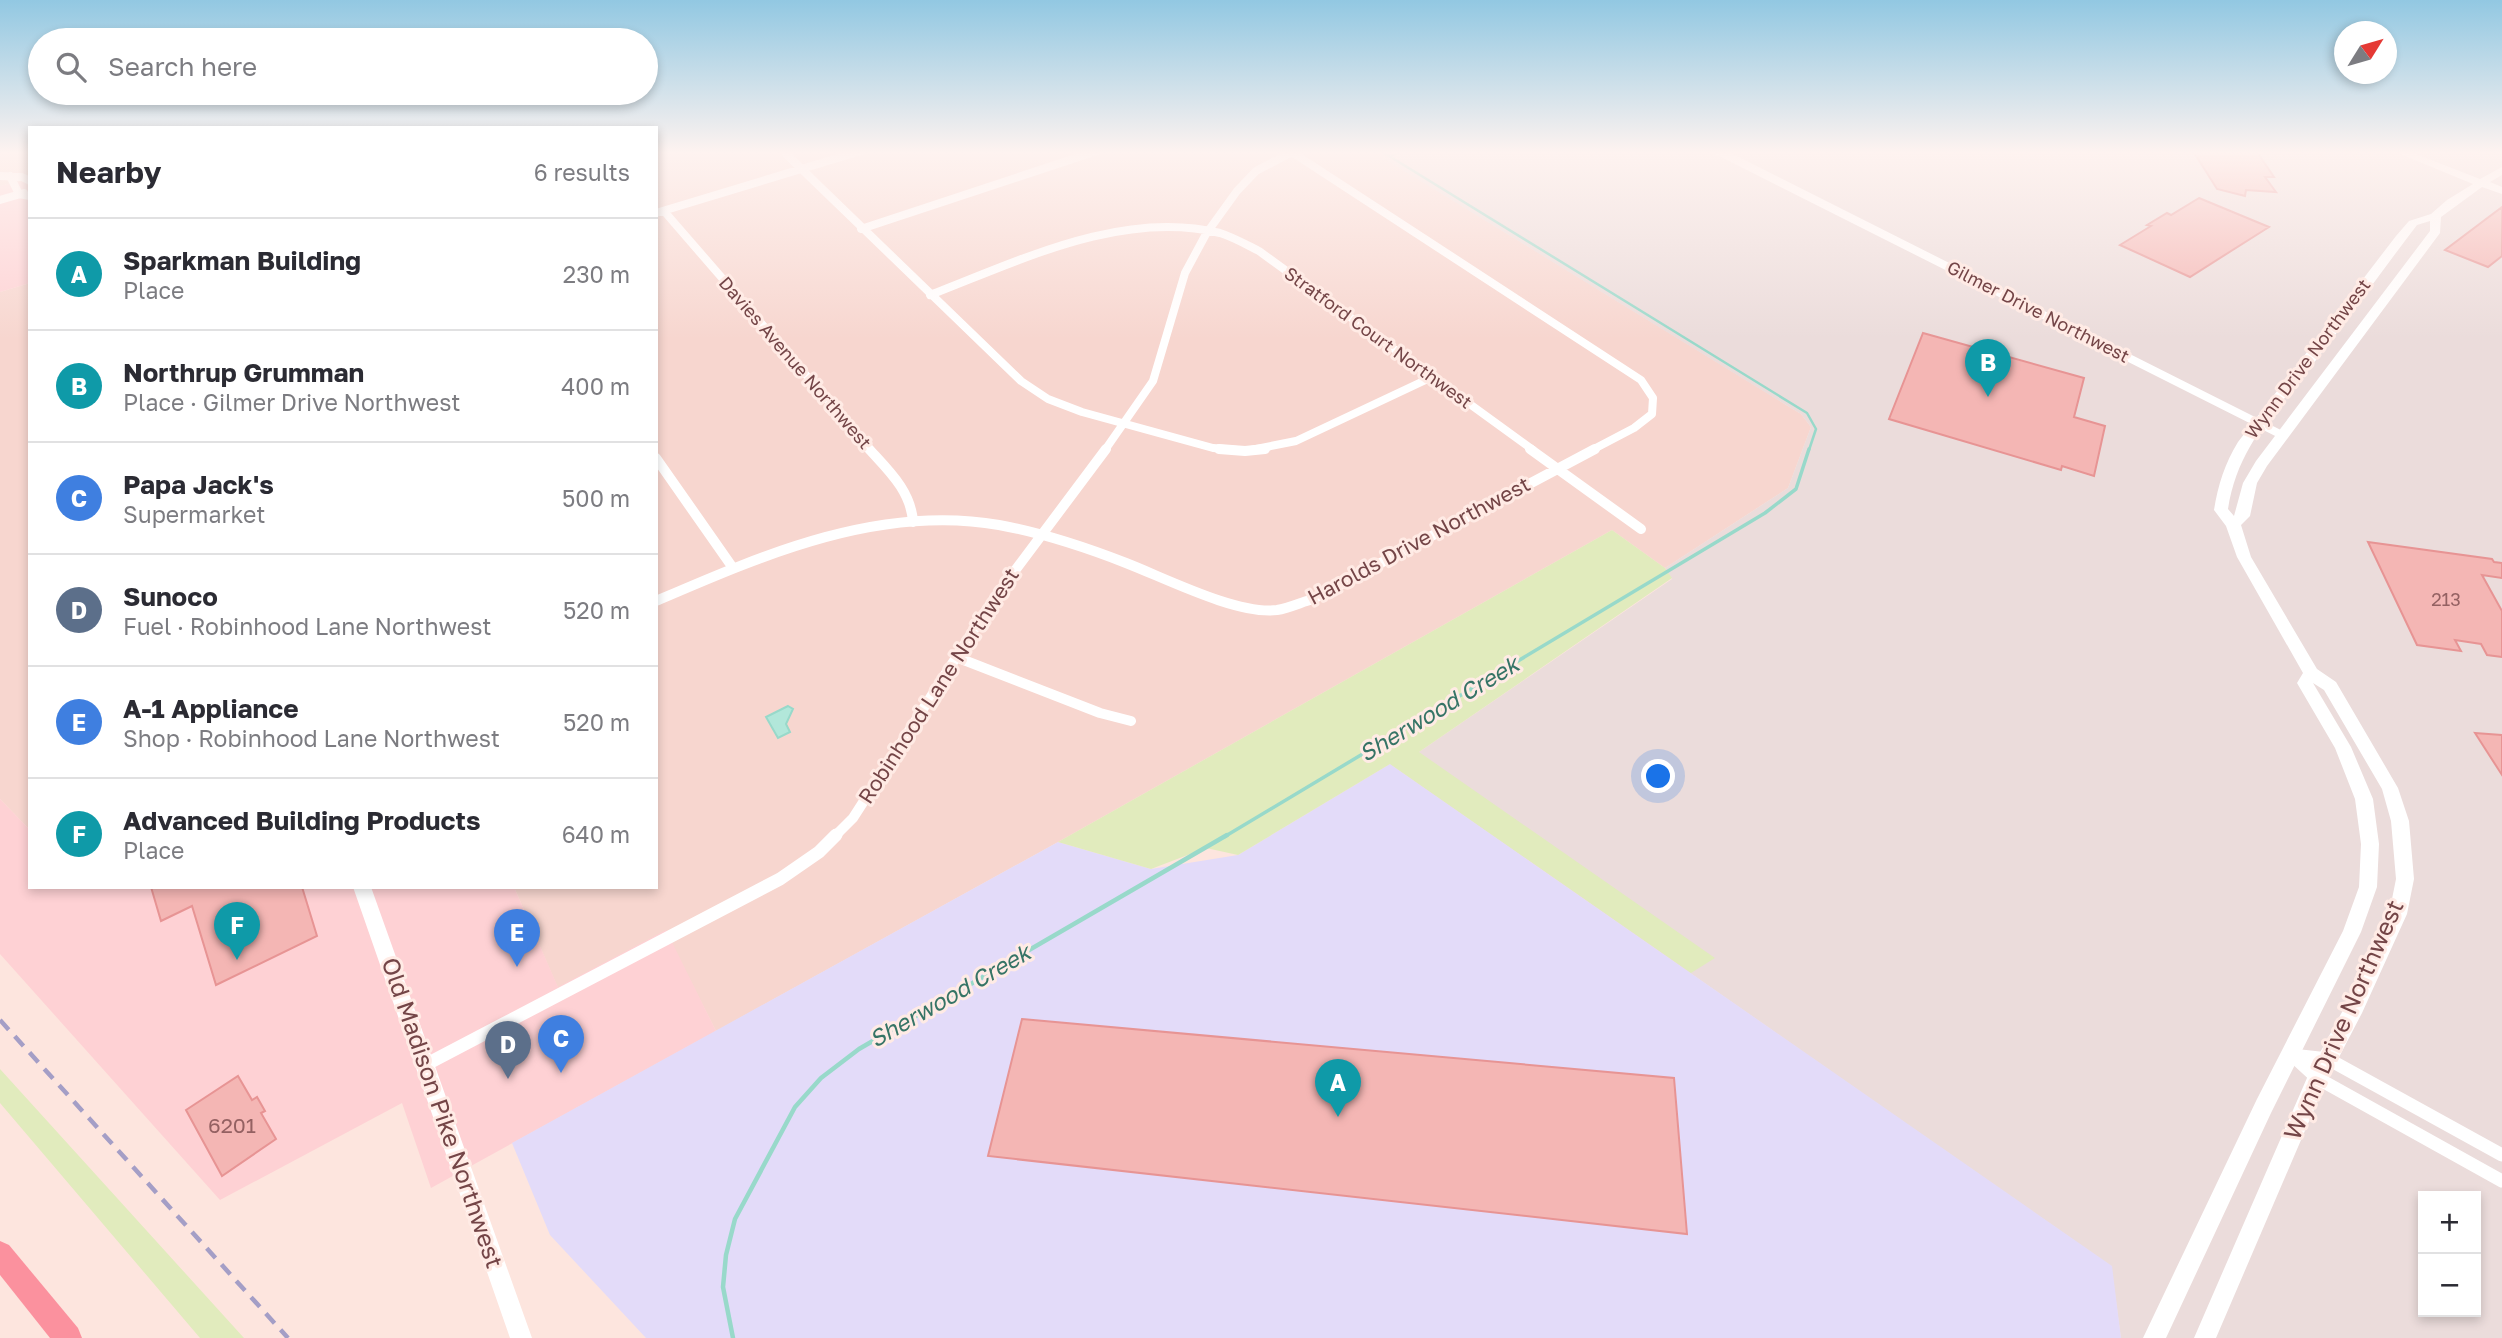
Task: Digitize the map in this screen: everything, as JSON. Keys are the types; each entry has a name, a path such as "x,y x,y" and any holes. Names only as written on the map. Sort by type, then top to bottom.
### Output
{"highway":[{"path":"0,1254 68,1338"}],"street":[{"name":"Davies Avenue Northwest","path":"661,213 895,478 912,505 914,522"},
{"path":"845,213 1030,389 1058,404 1125,423 1224,450 1266,449 1296,441 1432,377"},
{"path":"861,229 908,213"},
{"name":"Robinhood Lane Northwest","path":"425,1065 763,888 809,860 840,832 859,810 956,657 1040,534 1125,423 1156,376 1185,272 1222,213"},
{"name":"Harolds Drive Northwest","path":"658,600 733,568 823,536 863,527 914,522 963,522 1040,534 1242,607 1277,610 1322,595 1649,418 1654,405 1647,385 1623,366 1387,213"},
{"name":"Gilmer Drive Northwest","path":"1842,213 2282,435"},
{"name":"Wynn Drive Northwest","path":"2205,1338 2322,1069 2398,914 2405,862 2400,821 2390,788 2330,686 2311,673 2244,557 2233,524 2221,510 2227,474 2258,423 2315,353 2413,223 2439,213"},
{"name":"Wynn Drive Northwest","path":"2233,524 2243,516 2250,483 2282,435 2351,348 2436,230 2435,216"},
{"name":"Stratford Court Northwest","path":"930,295 1117,230 1160,227 1209,232 1252,247 1641,529"},
{"path":"658,461 733,568"},
{"path":"956,657 1100,713 1131,721"},
{"name":"Wynn Drive Northwest","path":"2154,1338 2264,1106 2292,1055 2359,916 2370,873 2370,844 2364,799 2343,747 2305,683 2311,673"},
{"name":"Old Madison Pike Northwest","path":"363,889 521,1338"},
{"path":"2292,1055 2502,1155"},
{"path":"2292,1055 2322,1069 2502,1181"}],"shaded area":[{"path":"0,213 28,213 28,284 0,292"},
{"path":"658,213 1474,213 1801,414 1811,427 1788,488 1665,568 1612,530 716,1031 665,931 558,988 515,889 658,889"},
{"path":"1474,213 2502,213 2502,1338 2121,1338 2111,1266 1390,764 1419,752 1672,579 1665,568 1788,488 1811,427 1801,414"},
{"path":"28,284 28,828 0,799 0,292"},
{"path":"1390,764 2112,1266 2121,1338 646,1338 550,1235 512,1143 1058,842 1151,869 1238,855"},
{"path":"0,799 28,828 28,889 515,889 558,987 666,930 716,1031 431,1188 402,1103 220,1200 0,954"}],"green space":[{"path":"1612,530 1665,568 1672,578 1419,752 1715,958 1691,973 1390,764 1238,855 1206,848 1151,869 1058,842"},
{"path":"0,1069 244,1338 200,1338 0,1103"}],"water":[{"path":"788,706 793,709 786,724 790,732 778,738 766,717"}],"building":[{"path":"2166,213 2236,213 2269,227 2190,277 2120,245"},
{"path":"2493,213 2502,213 2502,256 2488,267 2445,250"},
{"path":"1923,333 2084,378 2074,417 2105,426 2094,476 2062,466 2061,470 1889,419"},
{"path":"2368,542 2492,559 2502,563 2502,578 2482,575 2502,611 2502,657 2487,655 2481,644 2455,640 2461,651 2417,645"},
{"path":"2475,733 2502,735 2502,775"},
{"path":"152,889 303,889 317,936 216,985 192,906 161,921"},
{"path":"1022,1019 1674,1078 1687,1234 988,1156"},
{"path":"238,1076 252,1100 257,1097 265,1111 261,1113 276,1139 222,1176 186,1110"}],"waterway":[{"name":"Sherwood Creek","path":"1483,213 1807,413 1816,429 1809,450"},
{"name":"Sherwood Creek","path":"1224,837 1765,513 1796,489 1809,449"},
{"name":"Sherwood Creek","path":"733,1338 723,1287 726,1255 735,1219 795,1107 821,1078 859,1049 1227,835"}],"railway":[{"path":"0,1020 288,1338"}],"place":[{"name":"Northrup Grumman","path":"1988,397"},
{"name":"Advanced Building Products","path":"237,960"},
{"name":"A-1 Appliance","path":"517,967"},
{"name":"Papa Jack's","path":"561,1073"},
{"name":"Sunoco","path":"508,1079"},
{"name":"Sparkman Building","path":"1338,1117"}]}
